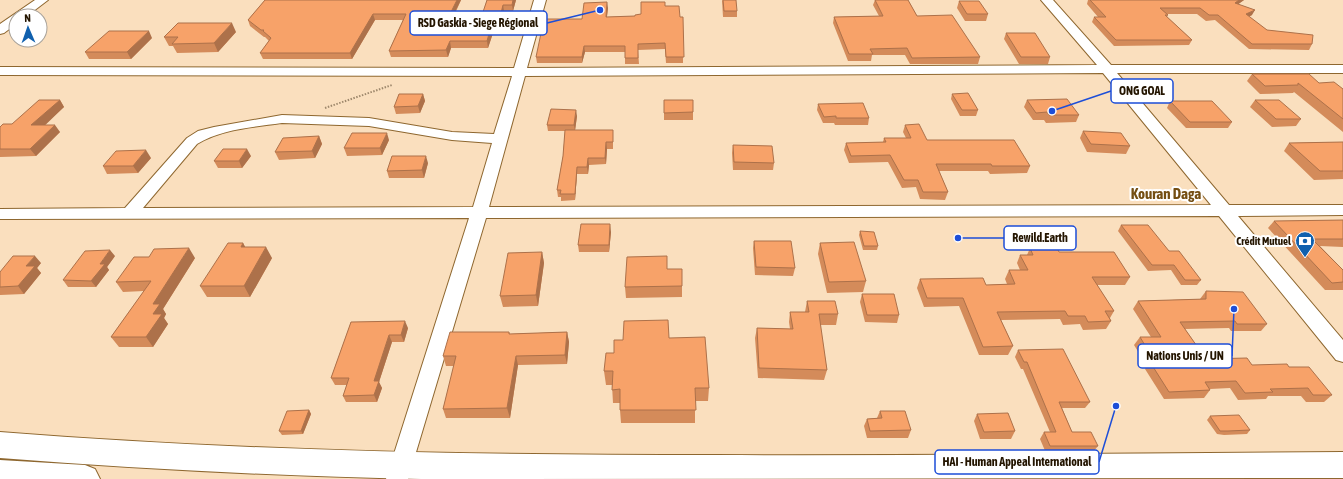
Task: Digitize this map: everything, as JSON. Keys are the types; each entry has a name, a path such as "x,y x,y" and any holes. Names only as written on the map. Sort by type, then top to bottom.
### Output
{"highway":[{"path":"6,453 222,460 399,472 745,469 1071,473 1343,465"},
{"path":"0,473 84,479"}],"street":[{"path":"30,8 42,0"},
{"path":"399,472 501,139 540,0"},
{"path":"1048,0 1343,354"},
{"path":"0,71 1343,70"},
{"path":"129,214 192,141 203,134 232,127 282,119 341,121 389,125 452,136 501,139"},
{"path":"0,214 1343,210"}],"path":[{"path":"323,109 395,84"}],"building":[{"path":"265,0 457,0 449,16 482,15 487,0 513,0 512,5 503,5 500,17 496,17 494,23 492,23 487,41 450,41 446,50 389,51 406,14 373,14 350,53 260,53 271,38 263,31 264,30 261,30 248,20"},
{"path":"723,0 736,0 737,11 724,11"},
{"path":"875,0 908,0 917,16 952,15 980,57 912,58 907,48 870,49 873,54 849,54 834,17 883,16"},
{"path":"1090,0 1239,0 1235,3 1255,10 1246,14 1267,30 1313,35 1312,44 1252,44 1218,15 1209,15 1200,8 1160,8 1168,15 1165,15 1192,40 1116,40 1094,17 1106,17"},
{"path":"959,1 979,1 988,14 967,14"},
{"path":"607,2 606,17 635,16 641,14 641,2 665,2 665,6 679,6 680,17 683,17 684,57 666,57 665,43 638,44 638,58 625,58 625,46 584,46 582,57 536,57 544,19 582,19 584,3"},
{"path":"178,23 232,23 214,43 172,44 178,37 164,37"},
{"path":"109,31 149,31 127,52 85,52"},
{"path":"1006,33 1035,33 1050,57 1021,57"},
{"path":"1252,74 1309,74 1319,83 1334,82 1343,89 1343,119 1298,83 1298,85 1265,86"},
{"path":"968,93 978,110 962,110 952,94"},
{"path":"399,94 423,94 418,106 394,107"},
{"path":"1067,99 1079,115 1049,115 1047,112 1036,113 1027,100"},
{"path":"39,100 60,100 31,125 55,125 30,149 0,149 0,127 3,124 12,124"},
{"path":"664,100 693,100 693,112 664,113"},
{"path":"1255,100 1279,100 1301,119 1276,119"},
{"path":"1170,101 1212,101 1232,122 1190,122"},
{"path":"863,103 869,118 836,118 836,116 824,117 818,104"},
{"path":"551,109 576,110 574,125 547,125"},
{"path":"919,124 927,140 1014,140 1030,166 936,164 948,192 923,192 918,180 904,180 890,155 851,156 846,143 886,142 884,138 911,138 905,125"},
{"path":"565,130 613,130 613,142 606,142 605,158 588,158 587,167 577,167 575,194 560,194 561,190 557,190 563,156"},
{"path":"1083,131 1121,133 1130,146 1091,144"},
{"path":"352,133 387,133 380,148 344,148"},
{"path":"319,136 312,151 275,152 283,138"},
{"path":"1343,142 1343,171 1320,171 1289,143"},
{"path":"733,145 772,146 774,163 734,162"},
{"path":"223,149 247,149 239,161 214,161"},
{"path":"146,150 133,166 103,166 116,151"},
{"path":"392,156 426,156 422,170 387,171"},
{"path":"1343,220 1343,239 1312,239 1343,270 1343,282 1332,283 1274,221"},
{"path":"581,224 610,224 609,245 578,245"},
{"path":"1121,225 1148,225 1169,251 1179,251 1201,280 1185,280 1174,265 1152,265"},
{"path":"860,231 874,232 878,246 864,246"},
{"path":"754,241 791,241 795,268 756,267"},
{"path":"854,242 866,281 829,282 820,243"},
{"path":"228,243 243,243 241,247 266,247 244,286 200,286"},
{"path":"189,248 153,304 160,304 153,314 162,314 146,337 111,337 151,281 116,282 134,257 149,257 154,249"},
{"path":"1030,248 1057,248 1059,252 1114,252 1130,277 1092,277 1114,311 1105,311 1111,321 1088,322 1085,316 1068,316 1065,311 997,312 1013,346 983,347 963,298 927,298 920,279 983,278 986,285 1015,284 1009,270 1028,270 1020,255 1033,255"},
{"path":"110,250 100,264 105,264 91,281 63,280 85,251"},
{"path":"542,252 536,295 500,296 508,253"},
{"path":"13,256 35,256 26,266 35,266 18,286 0,287 0,272"},
{"path":"667,256 667,269 682,269 682,286 625,287 627,257"},
{"path":"1206,291 1243,292 1267,324 1237,324 1235,321 1180,322 1206,359 1247,358 1252,365 1287,364 1289,367 1309,367 1332,395 1313,395 1308,388 1270,389 1273,392 1245,393 1236,381 1205,382 1210,390 1169,392 1150,362 1155,362 1140,337 1161,337 1138,301 1206,299"},
{"path":"862,294 894,294 899,315 867,315"},
{"path":"807,301 835,301 838,314 819,314 827,370 759,368 757,328 793,329 790,312 809,312"},
{"path":"668,320 669,338 705,337 709,388 695,388 696,410 620,410 620,389 612,390 613,371 604,371 606,353 614,353 614,340 623,340 624,321"},
{"path":"405,321 401,335 389,335 374,381 379,381 374,395 343,396 349,378 331,378 351,322"},
{"path":"450,332 509,332 509,334 567,332 565,355 516,356 507,408 443,409 456,356 443,356"},
{"path":"1063,349 1090,402 1059,402 1072,432 1091,432 1098,446 1050,446 1044,432 1056,432 1027,362 1024,362 1018,350"},
{"path":"309,410 301,431 279,431 287,411"},
{"path":"880,411 905,411 911,430 870,431 867,419 882,418"},
{"path":"1008,413 1015,431 984,432 977,414"},
{"path":"1239,415 1250,430 1220,431 1210,416"}],"place":[{"name":"RSD Gaskia - Siege Régional","path":"600,10"},
{"name":"ONG GOAL","path":"1052,111"},
{"name":"Rewild.Earth","path":"958,238"},
{"name":"Crédit Mutuel","path":"1305,258"},
{"name":"Nations Unis / UN","path":"1234,309"},
{"name":"HAI - Human Appeal International","path":"1116,406"}],"district":[{"name":"Kouran Daga","path":"1166,193"}]}
